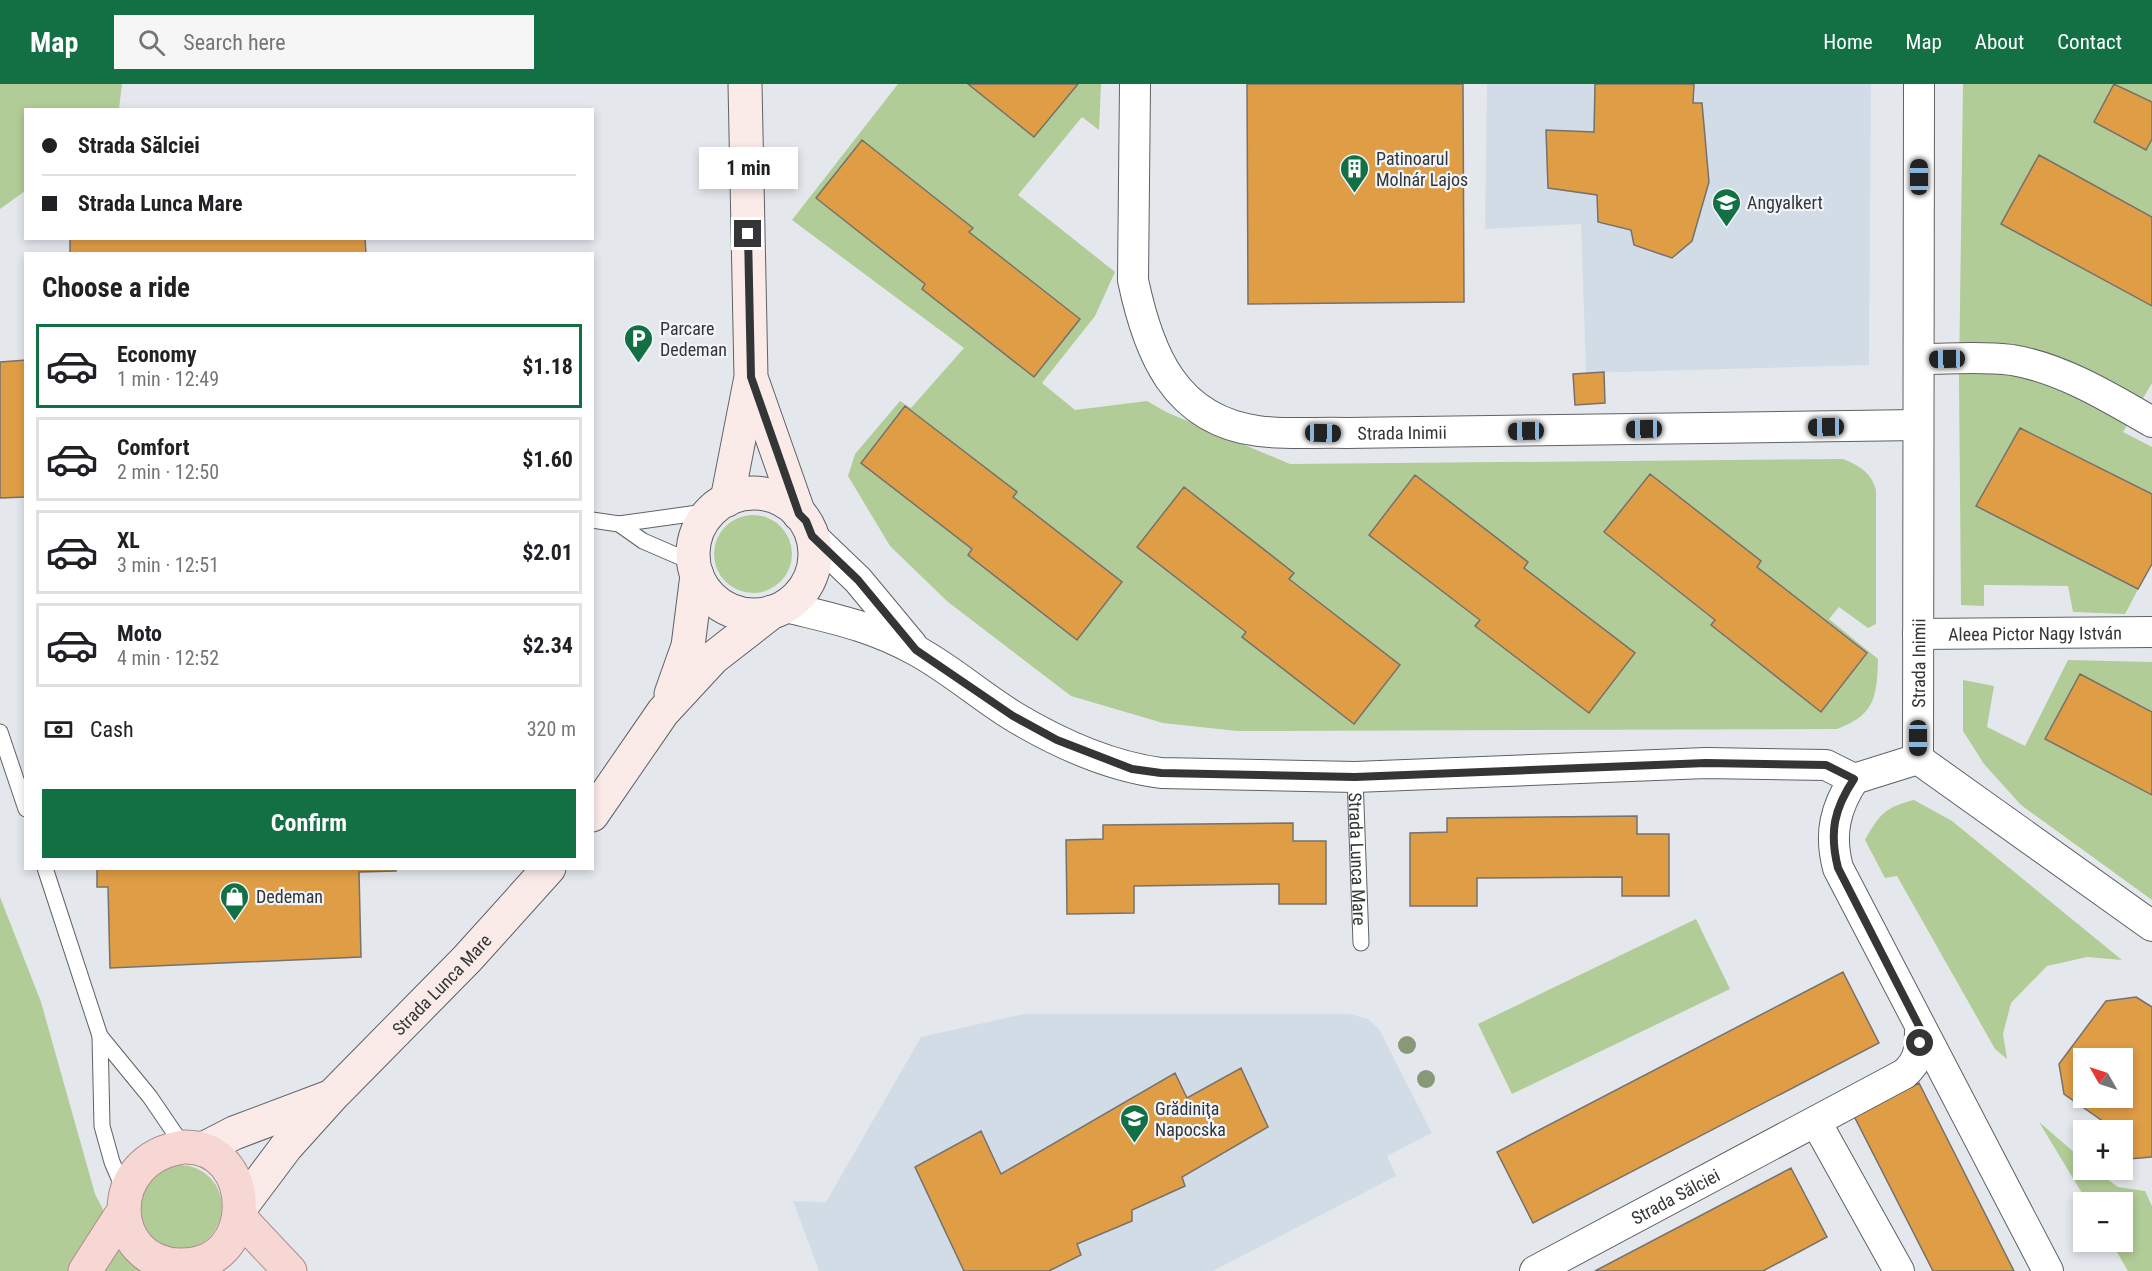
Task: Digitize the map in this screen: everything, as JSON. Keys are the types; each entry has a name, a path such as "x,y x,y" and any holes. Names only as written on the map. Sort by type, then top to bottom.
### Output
{"main road":[{"name":"Strada Lunca Mare","path":"720,506 751,377 745,84"},
{"name":"Strada Lunca Mare","path":"751,377 806,525"},
{"path":"594,812 663,712 713,658 779,609 802,591 810,576 814,560 806,525 778,499 761,494 743,494 720,506 697,533 693,550 696,569 706,592 727,609 751,615 779,609"},
{"path":"663,712 688,645 696,569"},
{"name":"Strada Lunca Mare","path":"240,1212 286,1147 332,1096 467,959 547,870"},
{"name":"Strada Lunca Mare","path":"194,1148 332,1096"},
{"path":"85,1271 124,1202 130,1179 148,1159 160,1152 194,1148 228,1170 238,1187 240,1212 234,1234 224,1248 209,1259 185,1268 151,1257 140,1249 126,1225 124,1202"},
{"path":"240,1212 290,1271"}],"street":[{"name":"Strada Inimii","path":"1135,84 1133,280 1139,309 1165,374 1186,399 1221,422 1259,431 1346,433 1918,425"},
{"name":"Strada Inimii","path":"1918,759 1919,84"},
{"path":"1919,359 2013,360 2084,385 2152,422"},
{"name":"Strada Lunca Mare","path":"806,525 858,580 916,650"},
{"name":"Strada Lunca Mare","path":"779,609 861,624 916,650 1013,716 1057,740 1132,769 1161,773 1355,777 1706,763 1826,765 1854,779"},
{"name":"Aleea Pictor Nagy István","path":"1918,634 2152,632"},
{"path":"2048,1271 1838,868 1833,850 1833,828 1840,800 1854,779 1918,759 2152,926"},
{"name":"Strada Sălciei","path":"1534,1271 1816,1122 1913,1067 1919,1056 1920,1028"},
{"path":"1816,1122 1899,1271"}],"lane":[{"path":"594,520 619,524 720,506"},
{"path":"619,524 643,541 696,569"},
{"path":"0,732 24,803"},
{"name":"Strada Lunca Mare","path":"1355,777 1361,943"},
{"path":"46,870 100,1036 102,1126 124,1202"},
{"path":"100,1036 194,1148"}],"shaded area":[{"name":"Angyalkert","path":"1487,84 1871,84 1869,365 1586,373 1581,224 1485,229"},
{"name":"Grădiniţa Napocska","path":"1024,1014 1350,1014 1368,1019 1379,1029 1432,1133 1387,1156 1396,1176 1213,1271 819,1271 793,1201 826,1202 921,1037"}],"green space":[{"path":"0,84 122,84 119,108 24,108 24,192 0,209"},
{"path":"898,84 1101,84 1099,130 1082,117 1018,195 1115,272 1095,316 1042,383 1075,410 1147,401 1166,412 1290,464 1843,459 1860,467 1868,474 1876,490 1876,624 1868,628 1839,607 1829,619 1878,659 1875,694 1866,711 1850,724 1837,729 1237,731 1163,723 1071,696 948,602 890,546 848,476 855,454 900,401 911,408 964,348 792,220"},
{"path":"1963,84 2152,84 2152,383 2123,432 2152,447 2152,563 2125,614 2073,612 2068,586 1984,585 1984,606 1961,605 1959,380"},
{"path":"745,515 761,515 775,521 786,532 792,546 792,562 786,576 775,587 761,593 745,593 731,587 720,576 714,562 714,546 720,532 731,521"},
{"path":"2068,660 2152,662 2152,900 2021,805 1984,764 1963,731 1963,680 1994,686 1987,727 2025,746"},
{"path":"1914,800 1952,821 2122,960 2087,957 2047,966 2011,1003 2003,1034 2007,1059 1995,1049 1897,876 1885,878 1865,840 1874,824 1884,813"},
{"path":"0,897 41,1002 95,1194 126,1254 149,1271 0,1271"},
{"path":"1696,919 1730,989 1512,1094 1478,1024"},
{"path":"2039,1122 2073,1151 2073,1178"},
{"path":"180,1165 203,1172 215,1184 222,1207 215,1230 203,1242 180,1249 157,1242 145,1230 138,1207 145,1184 157,1172"},
{"path":"2074,1180 2109,1180 2118,1187 2145,1191 2152,1206 2152,1271 2128,1271 2117,1252 2133,1252 2133,1192 2081,1192"}],"building":[{"path":"968,84 1078,84 1034,137"},
{"name":"Patinoarul Molnár Lajos","path":"1247,84 1463,84 1464,302 1248,304"},
{"path":"1595,84 1694,84 1693,103 1702,103 1709,182 1692,241 1672,258 1634,245 1631,230 1598,222 1597,195 1548,188 1546,130 1594,132"},
{"path":"2114,84 2152,102 2152,139 2146,150 2094,122"},
{"path":"862,140 973,228 969,232 1080,319 1034,377 922,289 925,284 816,198"},
{"path":"2039,155 2152,217 2152,306 2001,224"},
{"path":"70,240 365,240 366,252 70,252"},
{"path":"24,360 24,497 0,498 0,362"},
{"path":"1604,372 1605,403 1575,405 1573,374"},
{"path":"905,406 1017,492 1013,497 1122,582 1077,640 968,555 972,549 861,463"},
{"path":"2020,428 2152,494 2152,564 2138,589 1976,506"},
{"path":"1650,474 1761,561 1757,567 1867,653 1821,712 1711,625 1715,620 1604,532"},
{"path":"1415,475 1528,562 1524,568 1635,653 1589,713 1475,626 1480,620 1369,535"},
{"path":"1184,487 1294,573 1289,579 1400,665 1354,724 1242,637 1246,632 1137,547"},
{"path":"2080,674 2152,712 2152,795 2045,739"},
{"path":"1637,816 1637,834 1669,834 1669,896 1622,896 1622,877 1477,878 1477,906 1410,906 1410,833 1447,832 1447,818"},
{"path":"1293,823 1293,841 1326,841 1326,904 1279,904 1279,884 1134,886 1134,913 1067,914 1066,840 1103,839 1103,825"},
{"name":"Dedeman","path":"97,870 396,870 359,872 361,957 110,968 108,887 97,887"},
{"path":"1843,972 1879,1043 1533,1223 1497,1152"},
{"path":"2136,997 2152,1007 2152,1157 2133,1159 2133,1120 2101,1120 2084,1108 2133,1108 2133,1048 2073,1048 2073,1100 2064,1094 2059,1064 2106,1001"},
{"path":"1241,1068 1268,1127 1182,1177 1185,1186 1132,1210 1132,1221 1077,1244 1081,1255 1049,1271 964,1271 915,1167 981,1131 1001,1174 1175,1073 1187,1098"},
{"path":"1919,1083 2014,1271 1933,1271 1854,1116"},
{"path":"1791,1168 1827,1237 1763,1271 1595,1271"}],"place":[{"name":"Patinoarul Molnár Lajos","path":"1355,194"},
{"name":"Angyalkert","path":"1726,228"},
{"name":"Parcare Dedeman","path":"639,364"},
{"name":"Dedeman","path":"235,922"},
{"name":"Grădiniţa Napocska","path":"1134,1144"}],"route":[{"path":"748,234 751,377 799,514 806,521 812,536 858,580 916,650 1013,716 1057,740 1132,769 1161,773 1355,777 1706,763 1826,765 1854,779 1840,800 1833,828 1833,850 1838,868 1857,907 1920,1028 1920,1043"}]}
